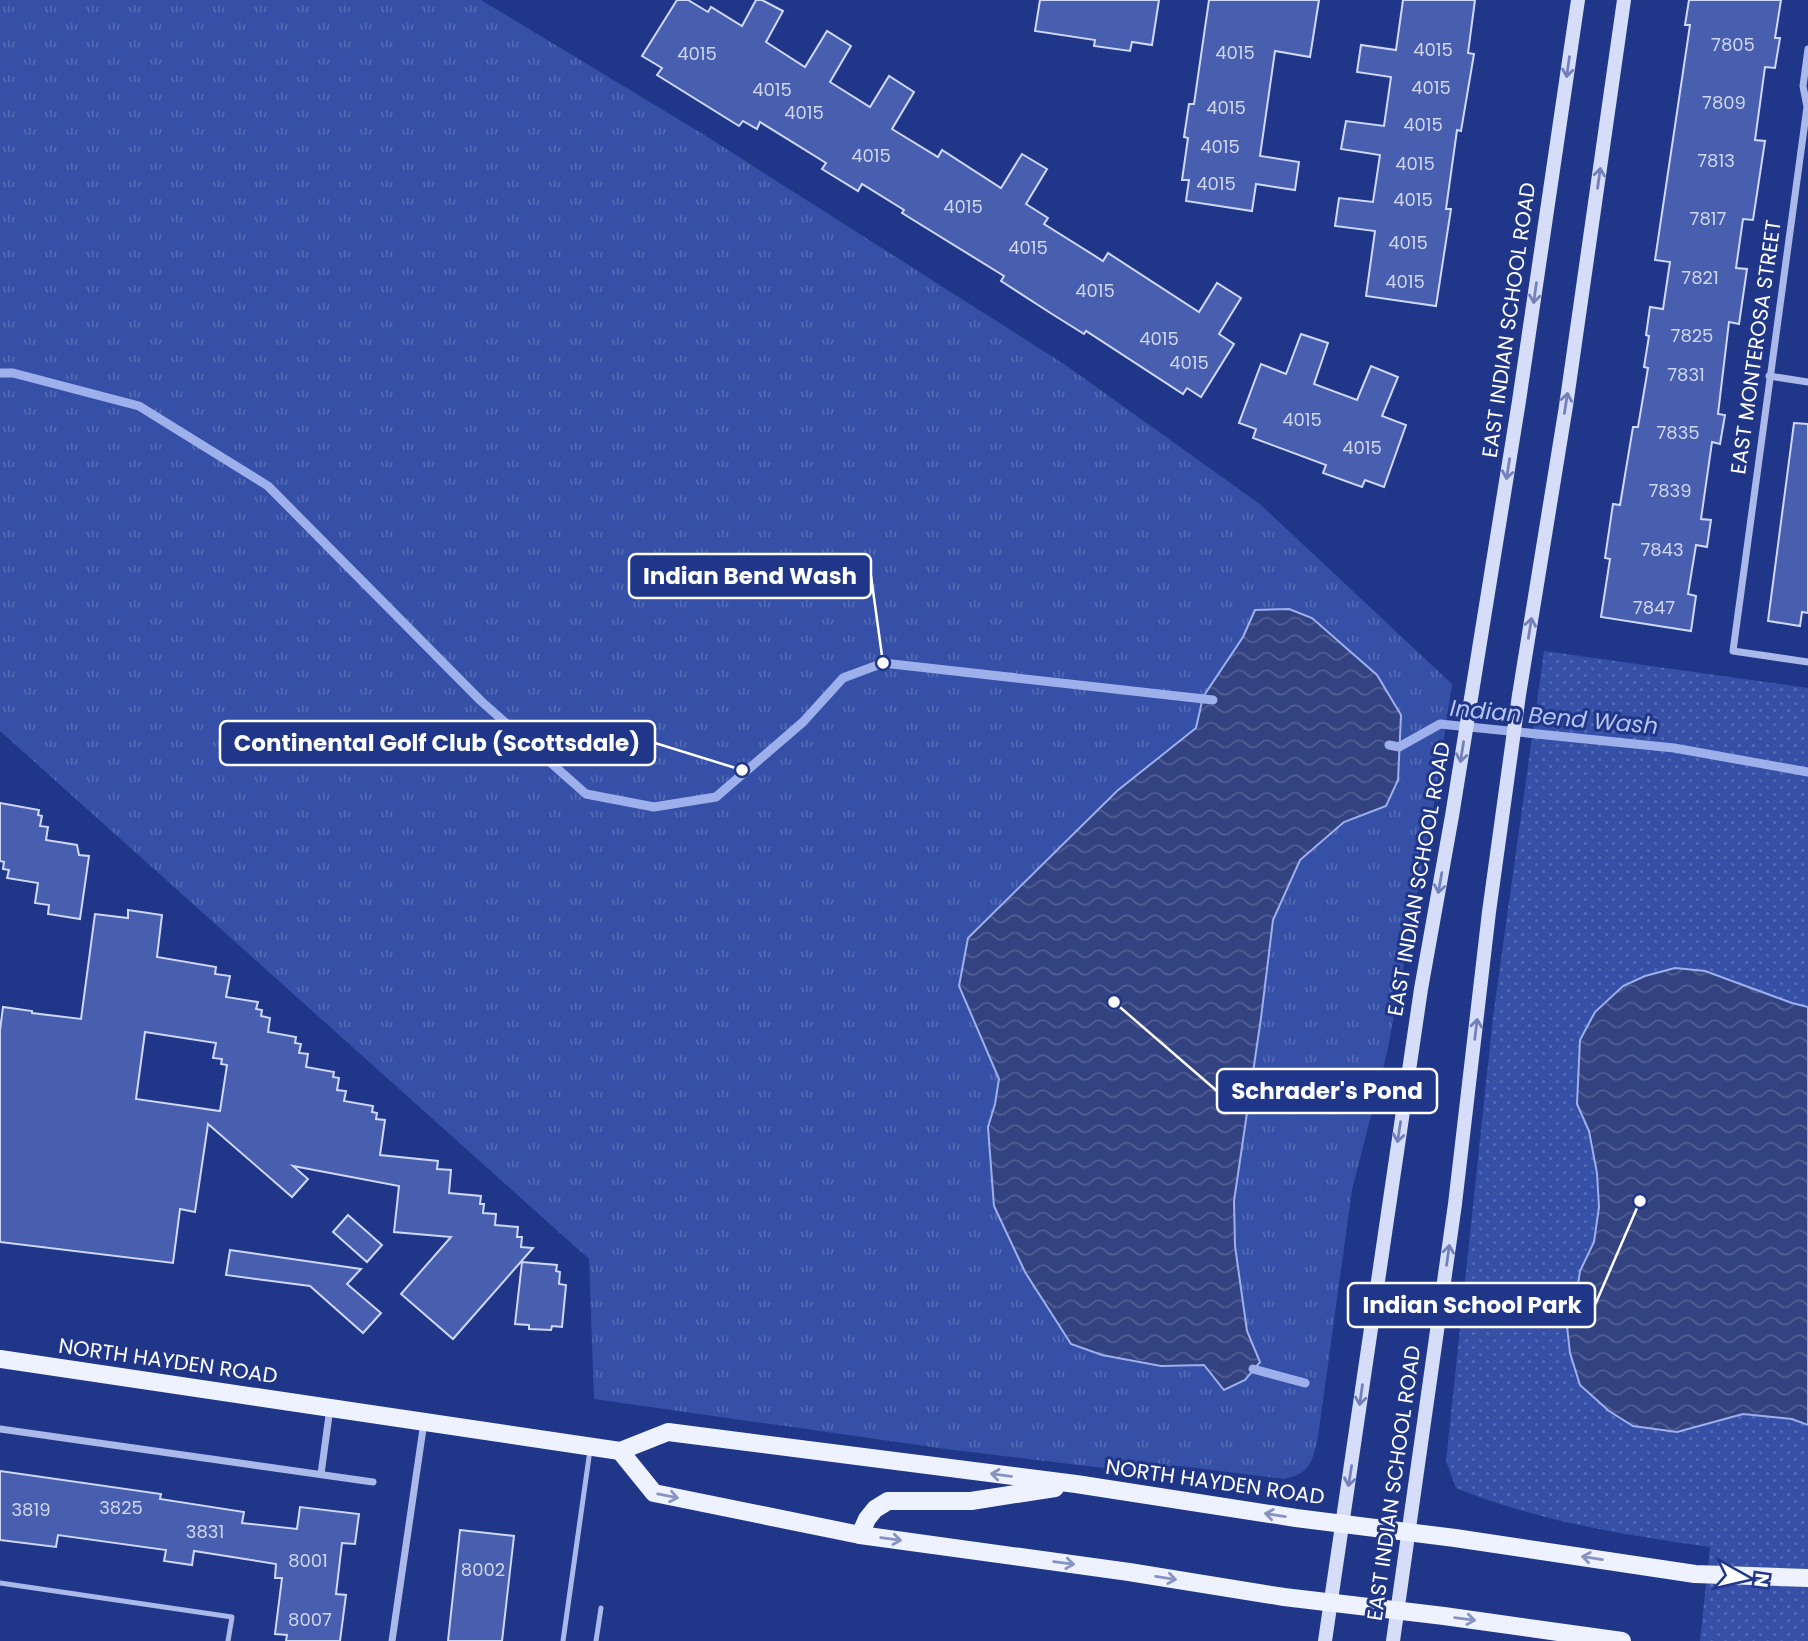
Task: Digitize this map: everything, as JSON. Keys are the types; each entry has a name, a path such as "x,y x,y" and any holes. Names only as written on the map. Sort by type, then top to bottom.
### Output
{"main road":[{"name":"EAST INDIAN SCHOOL ROAD","path":"1325,1641 1419,1002 1519,401 1578,0"},
{"name":"EAST INDIAN SCHOOL ROAD","path":"1393,1641 1455,1204 1489,912 1519,695 1568,392 1624,0"},
{"name":"NORTH HAYDEN ROAD","path":"0,1359 620,1451 668,1432 1076,1484 1695,1574 1808,1578"},
{"path":"620,1451 654,1493 860,1535 1622,1641"},
{"path":"860,1535 867,1518 888,1501 971,1501 1076,1484"}],"street":[{"name":"EAST MONTEROSA STREET","path":"1808,49 1803,86 1808,107 1733,651 1808,662"},
{"path":"1769,376 1808,382"},
{"path":"321,1474 330,1408"},
{"path":"392,1641 424,1422"},
{"path":"0,1429 373,1482"}],"lane":[{"path":"563,1641 590,1447"},
{"path":"0,1583 232,1617 228,1641"},
{"path":"596,1641 601,1608"}],"green space":[{"path":"0,0 481,0 706,136 1067,366 1261,505 1452,684 1433,810 1387,1053 1352,1190 1318,1437 1312,1460 1305,1470 1284,1479 1180,1466 1120,1470 946,1449 594,1399 589,1259 0,731"},
{"path":"1544,651 1808,688 1808,1641 1700,1641 1710,1547 1581,1525 1487,1500 1456,1488 1446,1461 1493,1017"}],"water":[{"path":"1289,609 1312,618 1377,675 1401,715 1398,780 1386,806 1344,822 1300,860 1273,920 1234,1201 1235,1246 1247,1331 1260,1362 1245,1380 1224,1390 1204,1365 1161,1366 1102,1355 1071,1344 1025,1272 994,1206 988,1127 999,1079 959,986 968,938 1117,791 1196,728 1203,697 1243,637 1255,610"},
{"path":"1675,968 1705,971 1808,1007 1808,1425 1792,1419 1743,1414 1677,1432 1633,1426 1609,1411 1580,1385 1570,1353 1566,1317 1577,1291 1580,1271 1594,1242 1599,1207 1597,1173 1589,1131 1577,1104 1580,1040 1595,1012 1623,986 1645,976"}],"building":[{"path":"677,0 688,0 708,12 711,7 742,26 756,0 762,0 783,11 766,42 805,67 827,31 851,46 830,82 870,107 889,76 914,92 892,129 938,157 942,150 1001,188 1022,154 1047,169 1026,204 1048,218 1044,224 1103,261 1108,253 1199,312 1217,283 1241,298 1219,334 1234,344 1201,397 1187,388 1183,394 1086,331 1084,334 1001,281 1004,276 902,213 904,210 862,184 858,191 822,169 826,163 760,122 757,129 743,121 739,126 657,75 662,68 642,56"},
{"path":"1040,0 1159,0 1152,45 1132,42 1130,51 1094,46 1095,40 1035,31"},
{"path":"1209,0 1319,0 1310,57 1275,51 1260,156 1299,162 1295,190 1256,184 1252,211 1186,201 1189,180 1182,180 1188,138 1184,137 1189,104 1194,104"},
{"path":"1403,0 1475,0 1468,53 1474,54 1461,131 1457,130 1446,209 1451,209 1436,306 1366,296 1375,231 1335,226 1339,198 1373,202 1380,155 1341,149 1346,121 1384,126 1391,77 1357,72 1361,45 1396,50"},
{"path":"1689,0 1781,0 1775,38 1780,38 1775,68 1765,67 1755,140 1765,141 1753,220 1743,219 1736,268 1747,269 1739,324 1729,322 1718,414 1725,415 1720,444 1712,442 1701,519 1711,520 1707,547 1696,545 1688,594 1696,596 1691,631 1601,617 1610,559 1605,558 1613,504 1620,505 1633,427 1638,427 1648,368 1644,367 1650,307 1663,309 1670,262 1655,260 1690,25 1685,25"},
{"path":"1301,334 1328,343 1314,384 1357,400 1371,366 1398,377 1382,416 1406,425 1384,487 1365,480 1362,487 1323,473 1326,465 1253,438 1256,429 1239,423 1261,364 1286,374"},
{"path":"1794,423 1808,424 1808,613 1802,612 1800,626 1768,621"},
{"path":"0,803 39,810 38,815 42,816 40,826 48,827 46,840 77,845 79,855 89,856 80,919 48,914 49,905 35,903 38,883 7,878 9,870 3,869 4,862 0,861"},
{"path":"128,910 162,915 157,957 216,967 215,974 230,976 226,997 258,1002 256,1009 262,1010 261,1016 270,1018 268,1032 296,1037 295,1043 301,1044 299,1053 308,1054 306,1067 334,1072 333,1077 339,1078 337,1090 346,1091 344,1101 373,1106 372,1112 377,1113 376,1119 385,1120 380,1155 438,1161 437,1169 451,1170 449,1193 481,1196 483,1213 496,1214 495,1225 518,1227 517,1237 522,1237 521,1247 533,1248 453,1339 401,1294 451,1237 394,1232 399,1186 293,1166 308,1179 292,1197 208,1124 195,1212 180,1209 173,1263 0,1242 0,1030 3,1007 81,1019 95,914 128,918","holes":["145,1032 216,1043 213,1058 222,1059 221,1064 227,1065 220,1111 136,1099"]},
{"path":"348,1215 382,1245 367,1262 333,1232"},
{"path":"230,1250 361,1269 347,1284 381,1313 363,1333 310,1286 226,1275"},
{"path":"522,1262 557,1265 556,1271 560,1272 559,1284 566,1285 562,1327 552,1326 551,1330 529,1329 529,1325 515,1324"},
{"path":"0,1471 161,1494 160,1499 244,1512 242,1523 297,1529 300,1507 359,1514 355,1544 342,1543 336,1594 346,1595 340,1641 286,1641 287,1635 275,1634 282,1578 275,1578 276,1564 194,1551 192,1565 164,1561 166,1550 58,1535 56,1547 0,1540"},
{"path":"460,1530 514,1536 502,1641 448,1641"}],"waterway":[{"name":"Indian Bend Wash","path":"0,373 13,373 139,406 268,486 481,701 586,794 654,807 716,797 803,722 843,678 883,663 1213,700"},
{"name":"Indian Bend Wash","path":"1389,745 1399,747 1440,724 1674,748 1808,772"},
{"path":"1253,1369 1305,1383"}],"place":[{"name":"Indian Bend Wash","path":"883,663"},
{"name":"Continental Golf Club (Scottsdale)","path":"742,770"},
{"name":"Schrader's Pond","path":"1114,1002"},
{"name":"Indian School Park","path":"1640,1201"}]}
